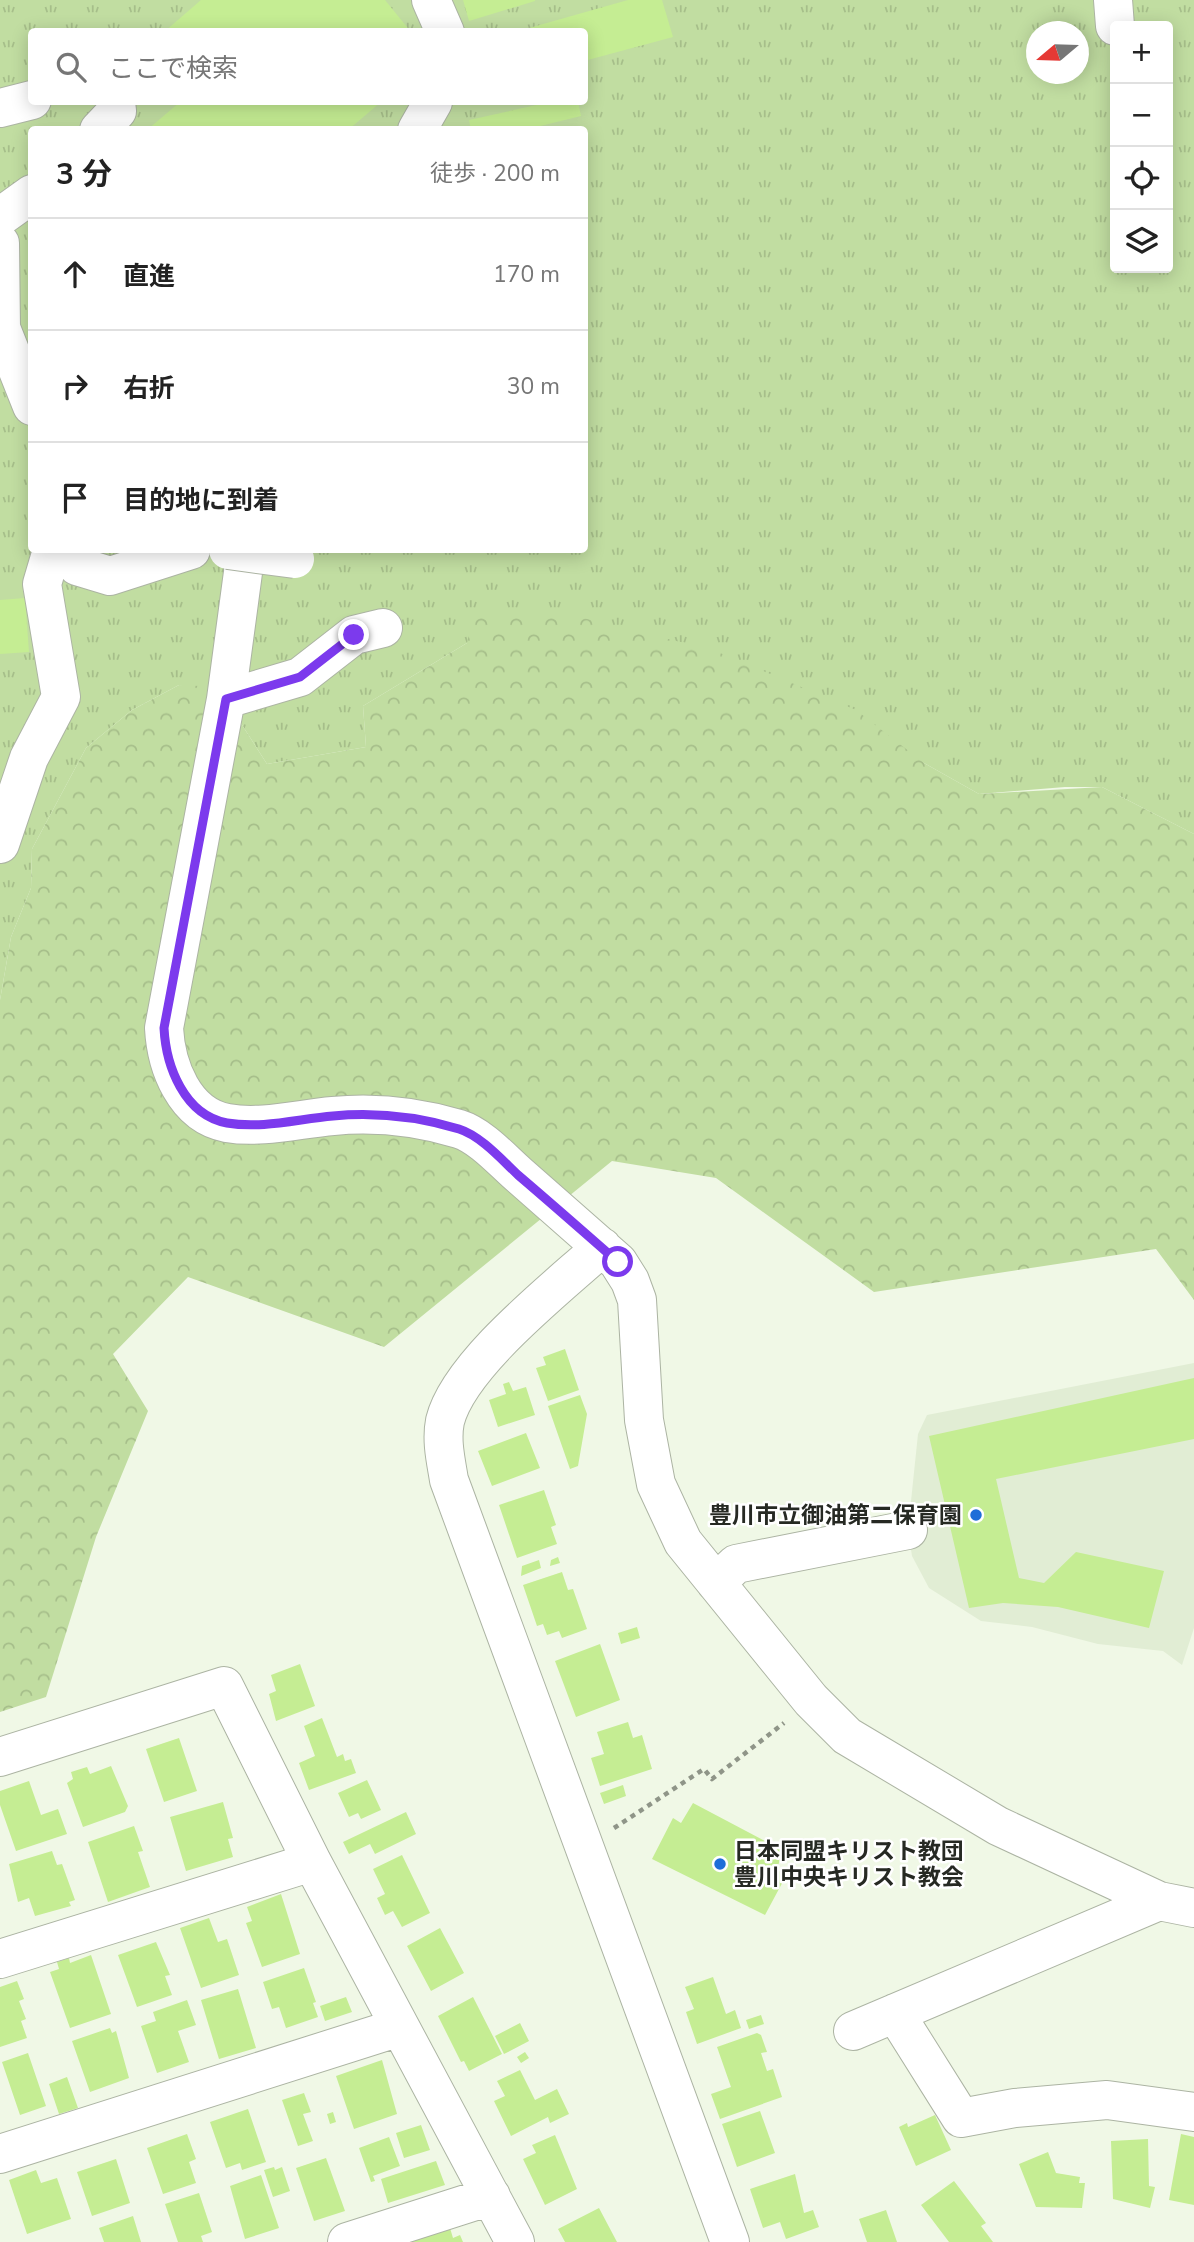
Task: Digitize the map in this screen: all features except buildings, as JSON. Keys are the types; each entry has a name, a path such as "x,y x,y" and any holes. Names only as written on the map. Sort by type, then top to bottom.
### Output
{"street":[{"path":"431,0 443,28"},
{"path":"1113,0 1115,21"},
{"path":"0,108 28,101"},
{"path":"103,126 117,111 116,105"},
{"path":"419,126 431,105"},
{"path":"7,219 0,330 28,396"},
{"path":"0,405 28,420"},
{"path":"0,844 29,758 61,697 42,584 51,553"},
{"path":"70,553 77,566 110,576 182,553"},
{"path":"246,553 226,699 164,1028 165,1054 188,1099 204,1112 226,1123 278,1124 333,1116 393,1115 462,1130 489,1149 602,1247 618,1262 630,1281 637,1300 644,1420 656,1484 683,1542 811,1700 846,1736 962,1806 998,1826 1176,1904"},
{"path":"286,553 305,554"},
{"path":"226,699 300,677 354,635 383,628"},
{"path":"602,1247 471,1370 454,1398 445,1423 443,1448 449,1480 730,2242"},
{"path":"716,1583 736,1564 908,1530"},
{"path":"0,1757 224,1686 312,1862 515,2242"},
{"path":"0,1959 312,1862"},
{"path":"853,2031 1176,1904"},
{"path":"895,2013 961,2119 1015,2108 1107,2100 1194,2112"},
{"path":"0,2154 400,2027"},
{"path":"347,2242 491,2196"}],"path":[{"path":"586,1847 704,1769 712,1779 811,1700"}],"shaded area":[{"path":"1194,1363 1194,1628 1182,1665 1163,1651 1098,1644 1032,1627 981,1621 929,1588 912,1556 908,1530 918,1434 927,1415"}],"green space":[{"path":"0,0 1194,0 1194,834 1102,787 1065,787 979,794 924,763 467,643 363,706 366,747 267,764 226,700 179,685 132,710 86,748 32,849 31,888 11,937 0,1000"},
{"path":"474,614 575,616 713,650 856,710 924,763 979,794 1102,787 1194,834 1194,1300 1156,1249 874,1292 716,1178 612,1161 384,1347 188,1277 113,1354 148,1411 96,1537 46,1697 0,1712 0,1000 11,937 31,888 32,849 86,748 132,710 179,685 200,686 226,700 267,764 366,747 363,706 467,643"}],"place":[{"name":"豊川市立御油第二保育園","path":"976,1515"},
{"name":"日本同盟キリスト教団 豊川中央キリスト教会","path":"720,1864"}],"route":[{"path":"354,635 300,677 226,699 164,1028 165,1054 174,1076 188,1099 204,1112 226,1123 278,1124 333,1116 393,1115 462,1130 489,1149 618,1262"}]}
